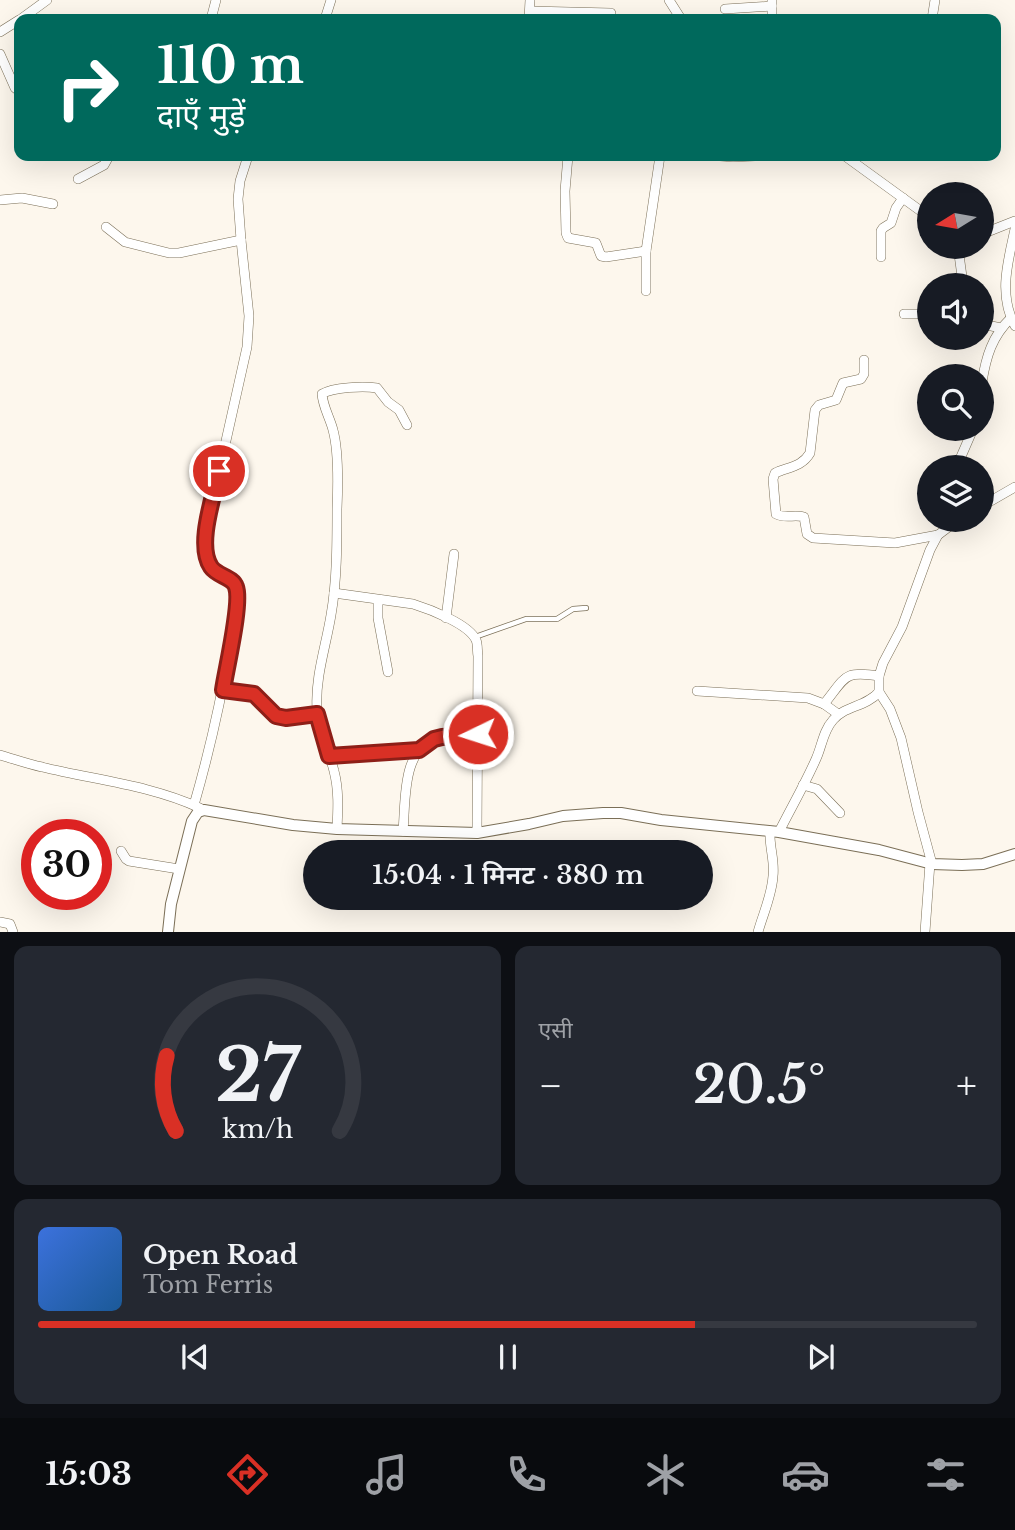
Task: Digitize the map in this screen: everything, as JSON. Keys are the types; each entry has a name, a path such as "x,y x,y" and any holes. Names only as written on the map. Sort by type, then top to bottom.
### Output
{"street":[{"path":"28,14 47,0"},
{"path":"725,9 772,3"},
{"path":"604,14 611,13"},
{"path":"0,54 14,86"},
{"path":"78,179 104,165 106,161"},
{"path":"168,932 179,869 194,816 199,808 238,603 236,585 212,569 206,553 206,539 247,347 249,316 238,199 246,161"},
{"path":"568,161 565,191 568,238 596,243 601,256 606,257 646,251"},
{"path":"646,291 646,251 659,161"},
{"path":"852,161 917,208"},
{"path":"0,200 22,198 53,204"},
{"path":"881,257 881,231 891,223 903,198"},
{"path":"994,229 1015,221"},
{"path":"106,227 125,242 169,253 241,240"},
{"path":"986,364 989,348 1001,328 1013,322 1005,291 1005,277 1015,229"},
{"path":"904,314 917,314"},
{"path":"994,327 1001,328"},
{"path":"864,360 864,374 861,379 843,383 836,400 819,405 815,410 810,453 806,459 797,466 775,473 773,479 776,514 781,517 804,517 807,534 813,538 895,543 930,532"},
{"path":"337,829 338,795 334,770 317,714 322,652 334,593 337,508 333,432 323,394 334,390 377,388 388,402 399,410 407,425"},
{"path":"994,499 1015,487"},
{"path":"925,932 931,864 901,738 890,709 879,692 879,676 902,627 930,550 941,532"},
{"path":"446,618 454,554"},
{"path":"334,593 425,607 466,628 475,638 478,656 477,832"},
{"path":"378,600 378,618 388,672"},
{"path":"824,704 849,675 858,673 879,676"},
{"path":"223,690 254,694 276,716 286,718 317,714"},
{"path":"697,691 796,696 824,704 838,714"},
{"path":"758,932 773,878 769,841 803,786 831,722 838,714 866,703 879,692"},
{"path":"403,831 412,758 434,739 478,734"},
{"path":"329,756 419,750"},
{"path":"0,755 39,767 158,792 199,808 293,825 337,829 477,832 563,816 621,813 774,832 879,850 931,864 983,864 1015,854"},
{"path":"803,786 817,789 840,813"},
{"path":"121,851 130,861 179,869"},
{"path":"0,922 9,924 13,932"}],"lane":[{"path":"475,638 526,619 557,619 572,609 586,608"}],"route":[{"path":"219,471 208,521 206,553 212,569 236,585 238,603 223,690 254,694 276,716 286,718 317,714 329,756 419,750 434,739 478,734"}]}
